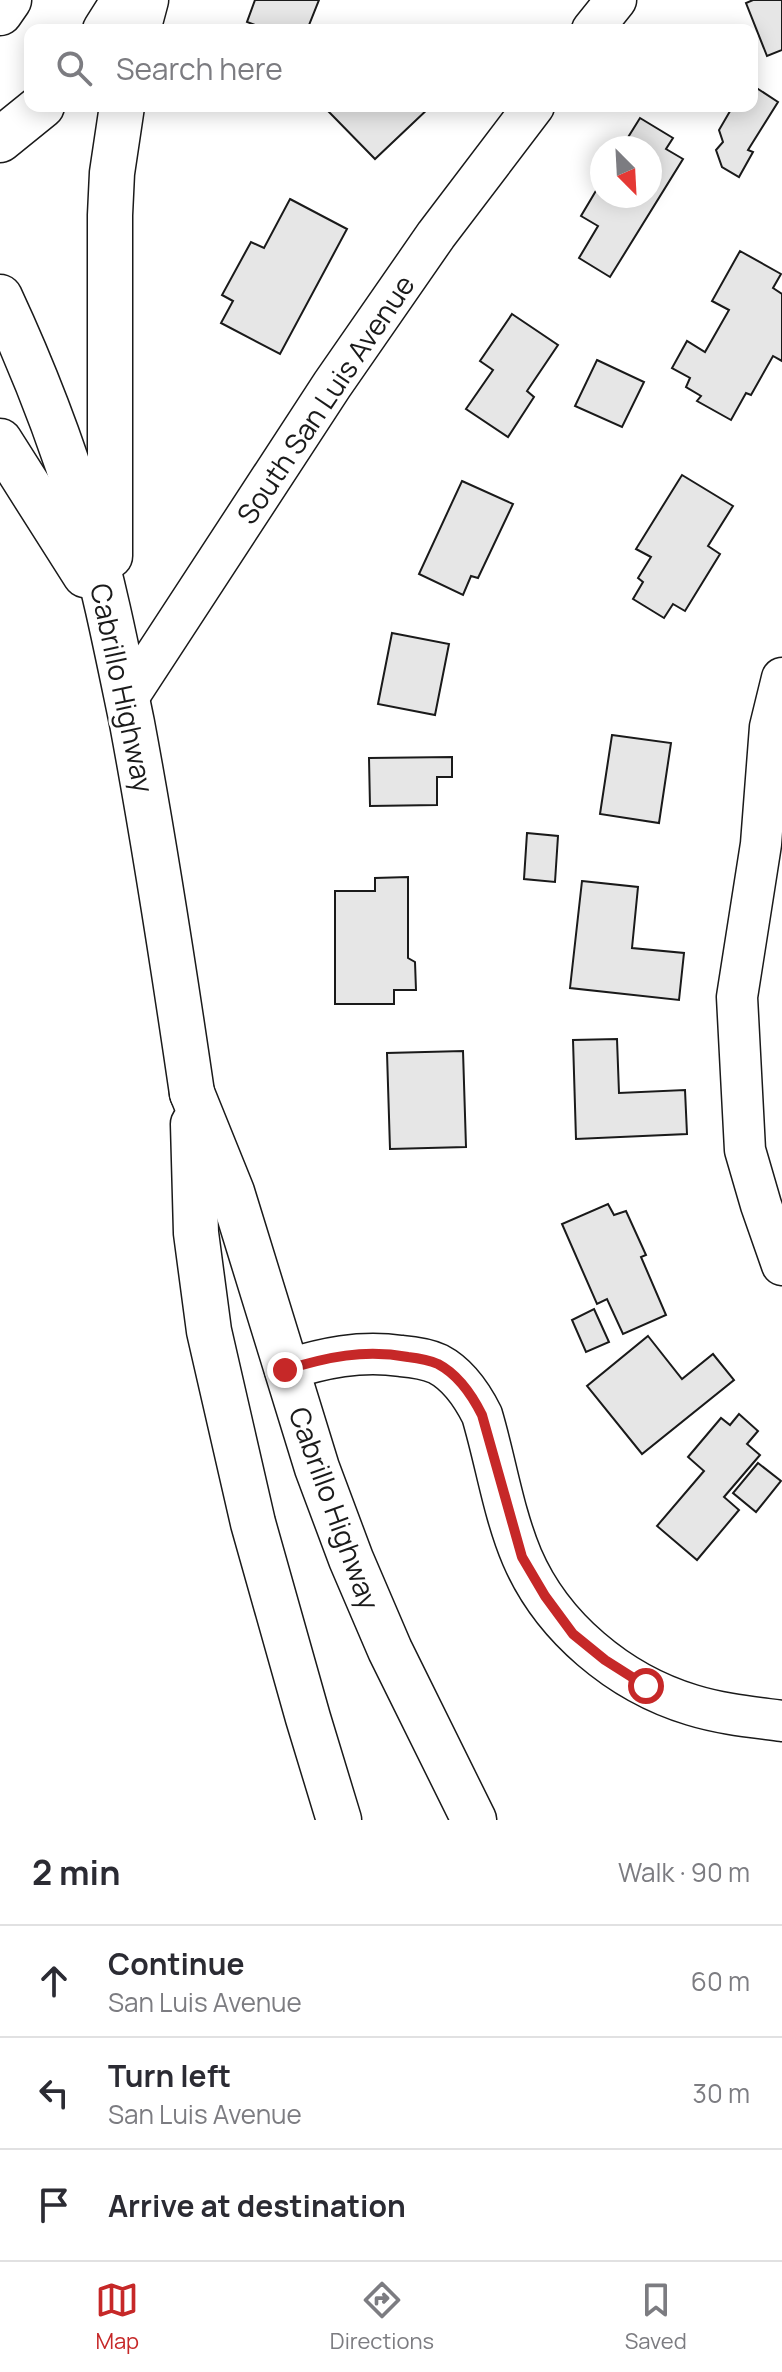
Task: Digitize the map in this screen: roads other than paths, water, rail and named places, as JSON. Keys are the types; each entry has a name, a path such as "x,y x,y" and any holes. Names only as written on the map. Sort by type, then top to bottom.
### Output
{"main road":[{"path":"0,13 9,0"},
{"path":"109,24 124,0"},
{"path":"140,24 146,0"},
{"path":"0,140 35,112"},
{"path":"110,615 110,215 112,173 121,112"},
{"name":"Cabrillo Highway","path":"0,297 58,436 110,615 151,825 192,1093 196,1233 209,1331 253,1523 339,1820"},
{"path":"0,441 110,615"},
{"name":"Cabrillo Highway","path":"192,1093 232,1192 285,1370 351,1559 390,1650 474,1820"}],"street":[{"path":"597,24 616,0"},
{"name":"South San Luis Avenue","path":"127,699 341,372 436,235 529,112"},
{"path":"782,678 770,727 761,844 737,997 745,1150 782,1265"},
{"path":"285,1370 324,1358 382,1353 437,1364 455,1376 471,1394 482,1415 522,1557 573,1634 605,1660 646,1686 691,1705 782,1721"}]}
